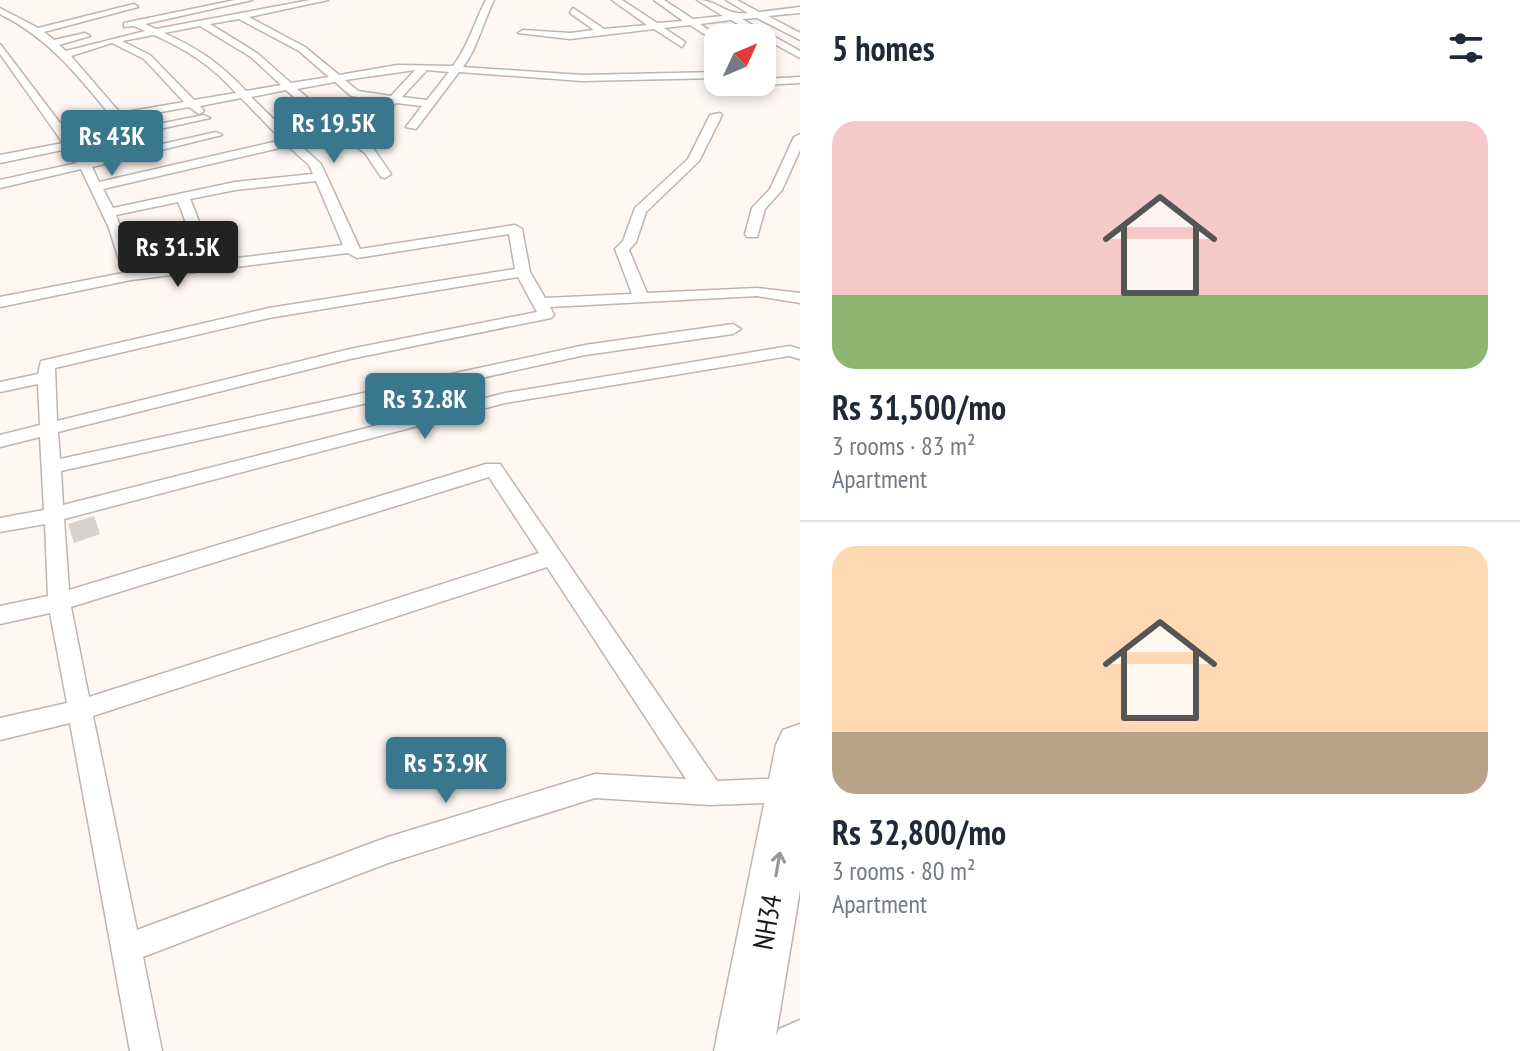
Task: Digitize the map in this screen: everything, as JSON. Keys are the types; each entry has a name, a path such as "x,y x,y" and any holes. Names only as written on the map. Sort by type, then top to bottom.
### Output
{"highway":[{"name":"NH34","path":"744,1051 795,768"}],"street":[{"path":"53,43 135,23 170,9 248,0"},
{"path":"66,54 113,40 324,0"},
{"path":"412,127 470,51 475,29 490,0"},
{"path":"616,0 682,44"},
{"path":"658,0 704,30"},
{"path":"701,0 800,55"},
{"path":"730,0 800,37"},
{"path":"762,0 800,19"},
{"path":"784,0 800,9"},
{"path":"37,31 134,7"},
{"path":"523,33 570,36 800,9"},
{"path":"0,11 37,31 66,54 117,116"},
{"path":"573,11 602,32"},
{"path":"241,16 302,49 355,94 430,104"},
{"path":"0,441 350,354 546,315 523,272 515,229 357,254 351,248 315,164 241,94 221,70 196,51 135,23"},
{"path":"201,23 254,55 339,130 369,151 385,174"},
{"path":"113,40 147,57 193,102 216,135 238,156"},
{"path":"0,47 5,62 85,166 108,213 131,276"},
{"path":"96,187 292,143 376,118 424,67"},
{"path":"58,127 335,78 424,67 582,78 704,75"},
{"path":"776,81 800,80"},
{"path":"641,298 622,249 629,242 640,211 693,161 716,115"},
{"path":"0,159 204,118"},
{"path":"0,184 216,135"},
{"path":"752,234 759,208 776,190 800,137"},
{"path":"108,213 235,186 320,177"},
{"path":"182,196 195,224 197,243 218,265"},
{"path":"0,302 131,276 351,248"},
{"path":"146,1051 59,602 47,365 269,313 523,272"},
{"path":"540,303 757,292 800,298"},
{"path":"51,467 585,350 733,329"},
{"path":"0,525 54,515 505,398 790,351 800,354"},
{"path":"0,387 46,377"},
{"path":"0,615 59,602 493,469 710,793"},
{"path":"0,729 80,710 552,557"},
{"path":"126,949 388,850 595,786 710,793 795,768"}],"building":[{"path":"94,516 100,534 74,543 68,524"}]}
